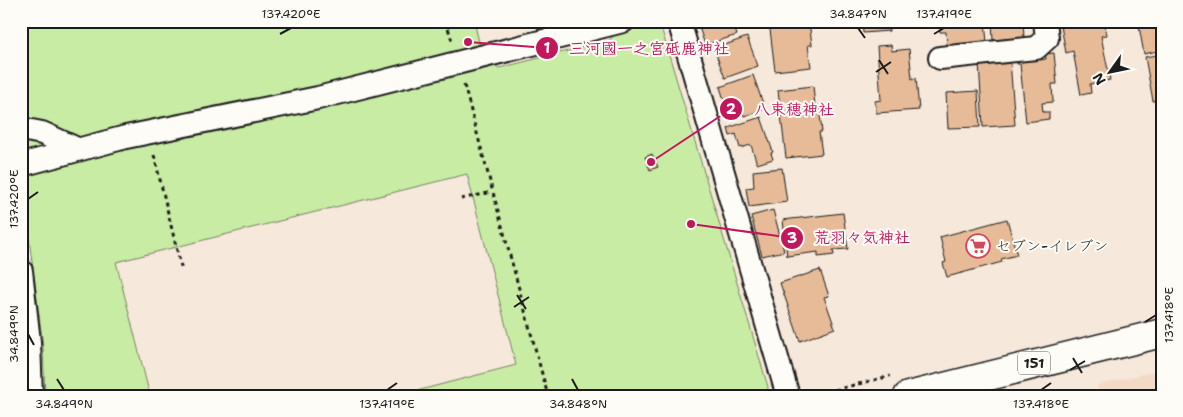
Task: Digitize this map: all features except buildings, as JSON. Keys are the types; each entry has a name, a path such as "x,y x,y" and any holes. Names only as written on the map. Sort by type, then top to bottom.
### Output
{"highway":[{"name":"151","path":"908,396 1162,333"}],"street":[{"path":"21,165 77,149 149,132 318,98 623,21"},
{"path":"679,21 788,396"},
{"path":"940,58 1036,48 1047,38 1046,21"},
{"path":"21,129 42,133 77,149"},
{"path":"21,271 29,342 31,396"}],"path":[{"path":"446,21 548,396"},
{"path":"149,132 182,271"},
{"path":"461,199 492,192"}],"shaded area":[{"path":"1162,370 1162,396 1100,396 1097,385"}],"green space":[{"path":"21,21 474,21 483,59 499,68 609,41 621,26 620,21 659,21 768,387 767,394 397,396 516,365 467,174 116,262 150,396 45,396 43,346 21,177"}],"place":[{"name":"三河國一之宮砥鹿神社","path":"468,42"},
{"name":"八束穂神社","path":"651,162"},
{"name":"荒羽々気神社","path":"691,224"},
{"name":"セブン-イレブン","path":"978,246"}]}
